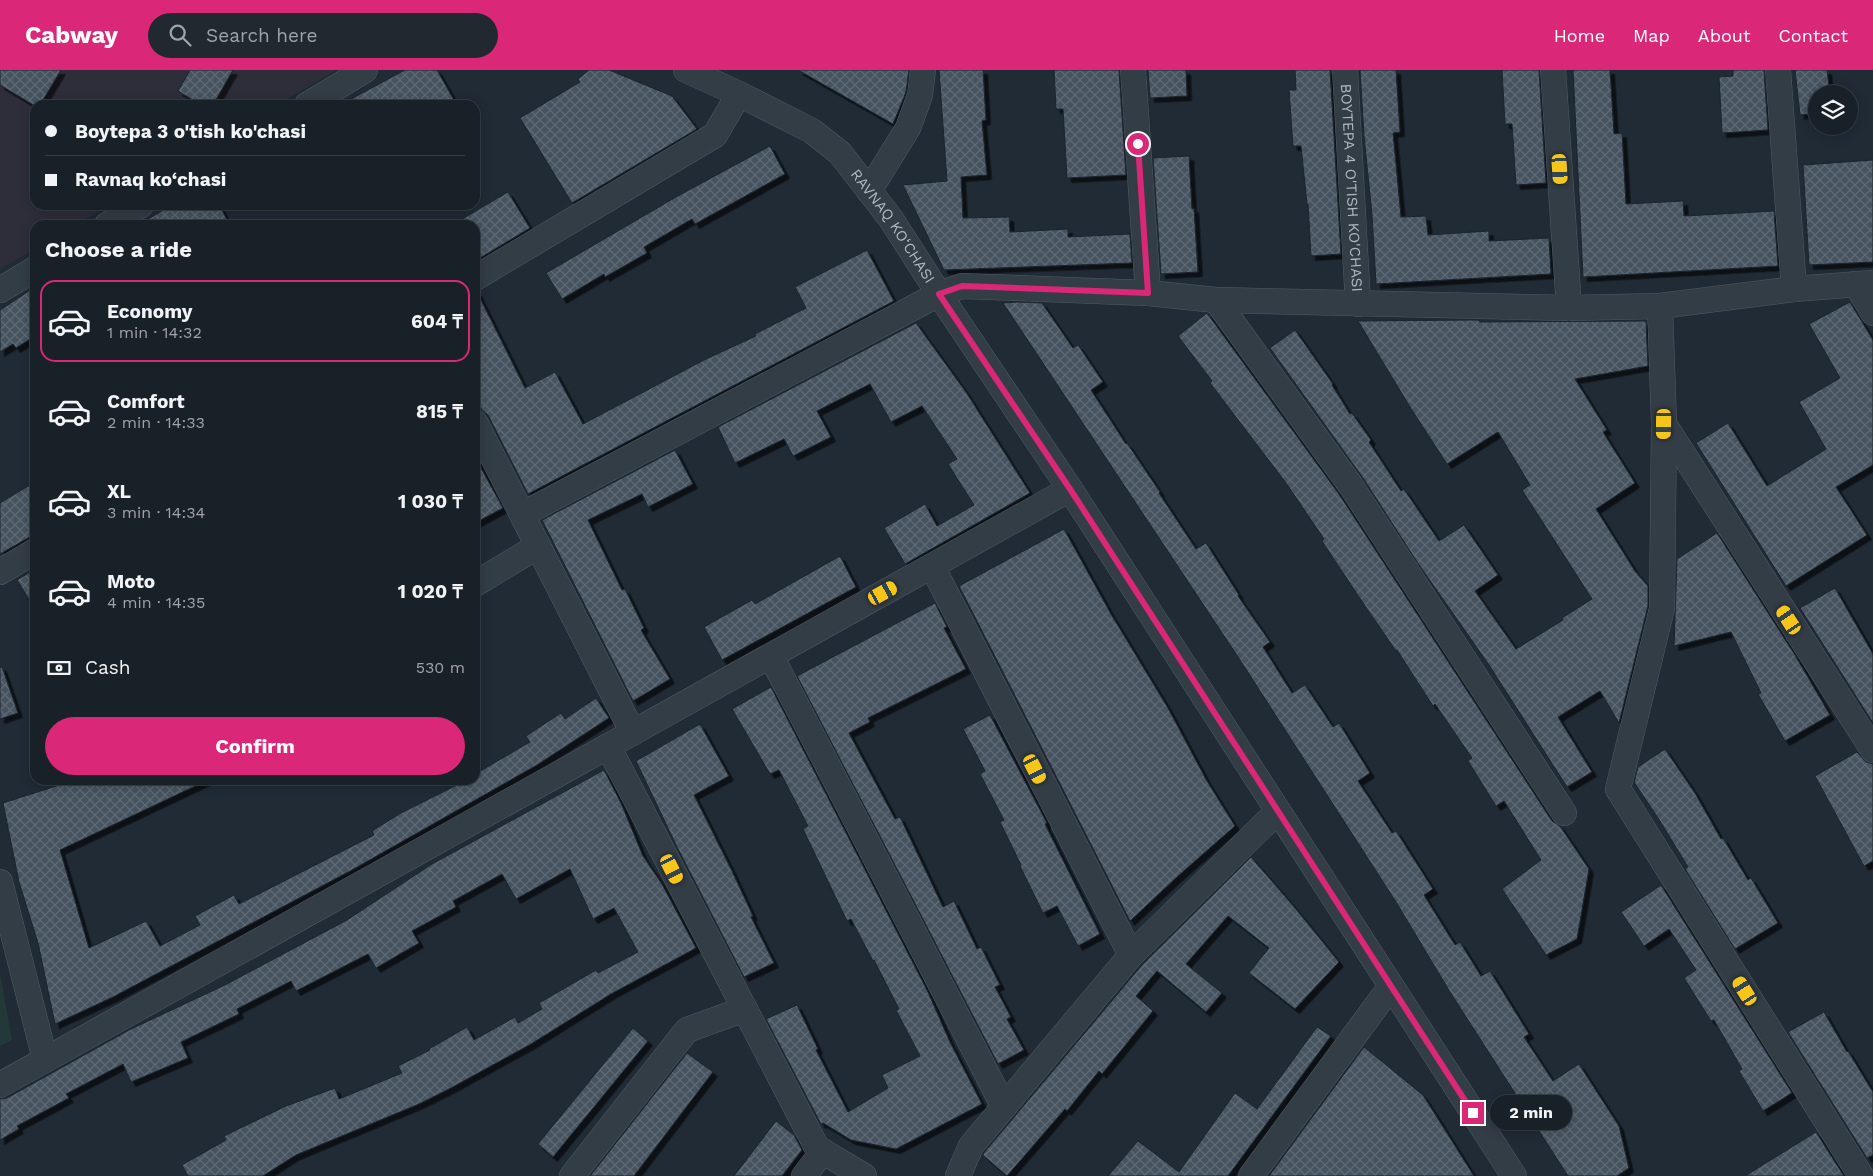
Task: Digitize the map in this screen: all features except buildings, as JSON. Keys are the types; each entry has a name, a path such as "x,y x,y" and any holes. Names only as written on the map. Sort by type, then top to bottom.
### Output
{"street":[{"path":"315,100 365,70"},
{"path":"869,191 908,128 920,95 923,70"},
{"path":"1133,70 1148,293"},
{"name":"BOYTEPA 4 O'TISH KO'CHASI","path":"1345,70 1358,304"},
{"path":"1553,70 1569,308"},
{"path":"1778,70 1794,289"},
{"name":"RAVNAQ KO‘CHASI","path":"694,71 812,131 840,153 891,219 1070,489 1514,1176"},
{"path":"480,275 715,135 739,94"},
{"path":"116,220 133,210"},
{"path":"0,290 30,272"},
{"path":"523,514 939,294 962,286 1148,293 1216,300 1569,308 1660,306 1794,289 1864,284 1873,313"},
{"path":"1216,300 1351,486 1564,813"},
{"path":"1660,306 1664,424 1662,608 1618,789 1861,1176"},
{"path":"1664,424 1873,750"},
{"path":"480,432 633,733"},
{"path":"0,1084 1070,489"},
{"path":"480,581 538,546"},
{"path":"0,572 30,554"},
{"path":"932,566 1131,955"},
{"path":"771,656 1004,1107"},
{"path":"608,746 817,1148 864,1176"},
{"path":"958,1176 971,1146 1131,955 1278,811"},
{"path":"0,882 45,1059"},
{"path":"1252,1176 1391,986"},
{"path":"572,1176 687,1030 745,1009"},
{"path":"804,1176 822,1151"}],"shaded area":[{"path":"0,70 336,70 285,100 30,100 30,210 100,210 84,220 30,220 30,252 0,269"}],"green space":[{"path":"0,973 12,1040 0,1046"}],"route":[{"path":"1138,144 1148,293 962,286 939,294 1070,489 1473,1113"}]}
